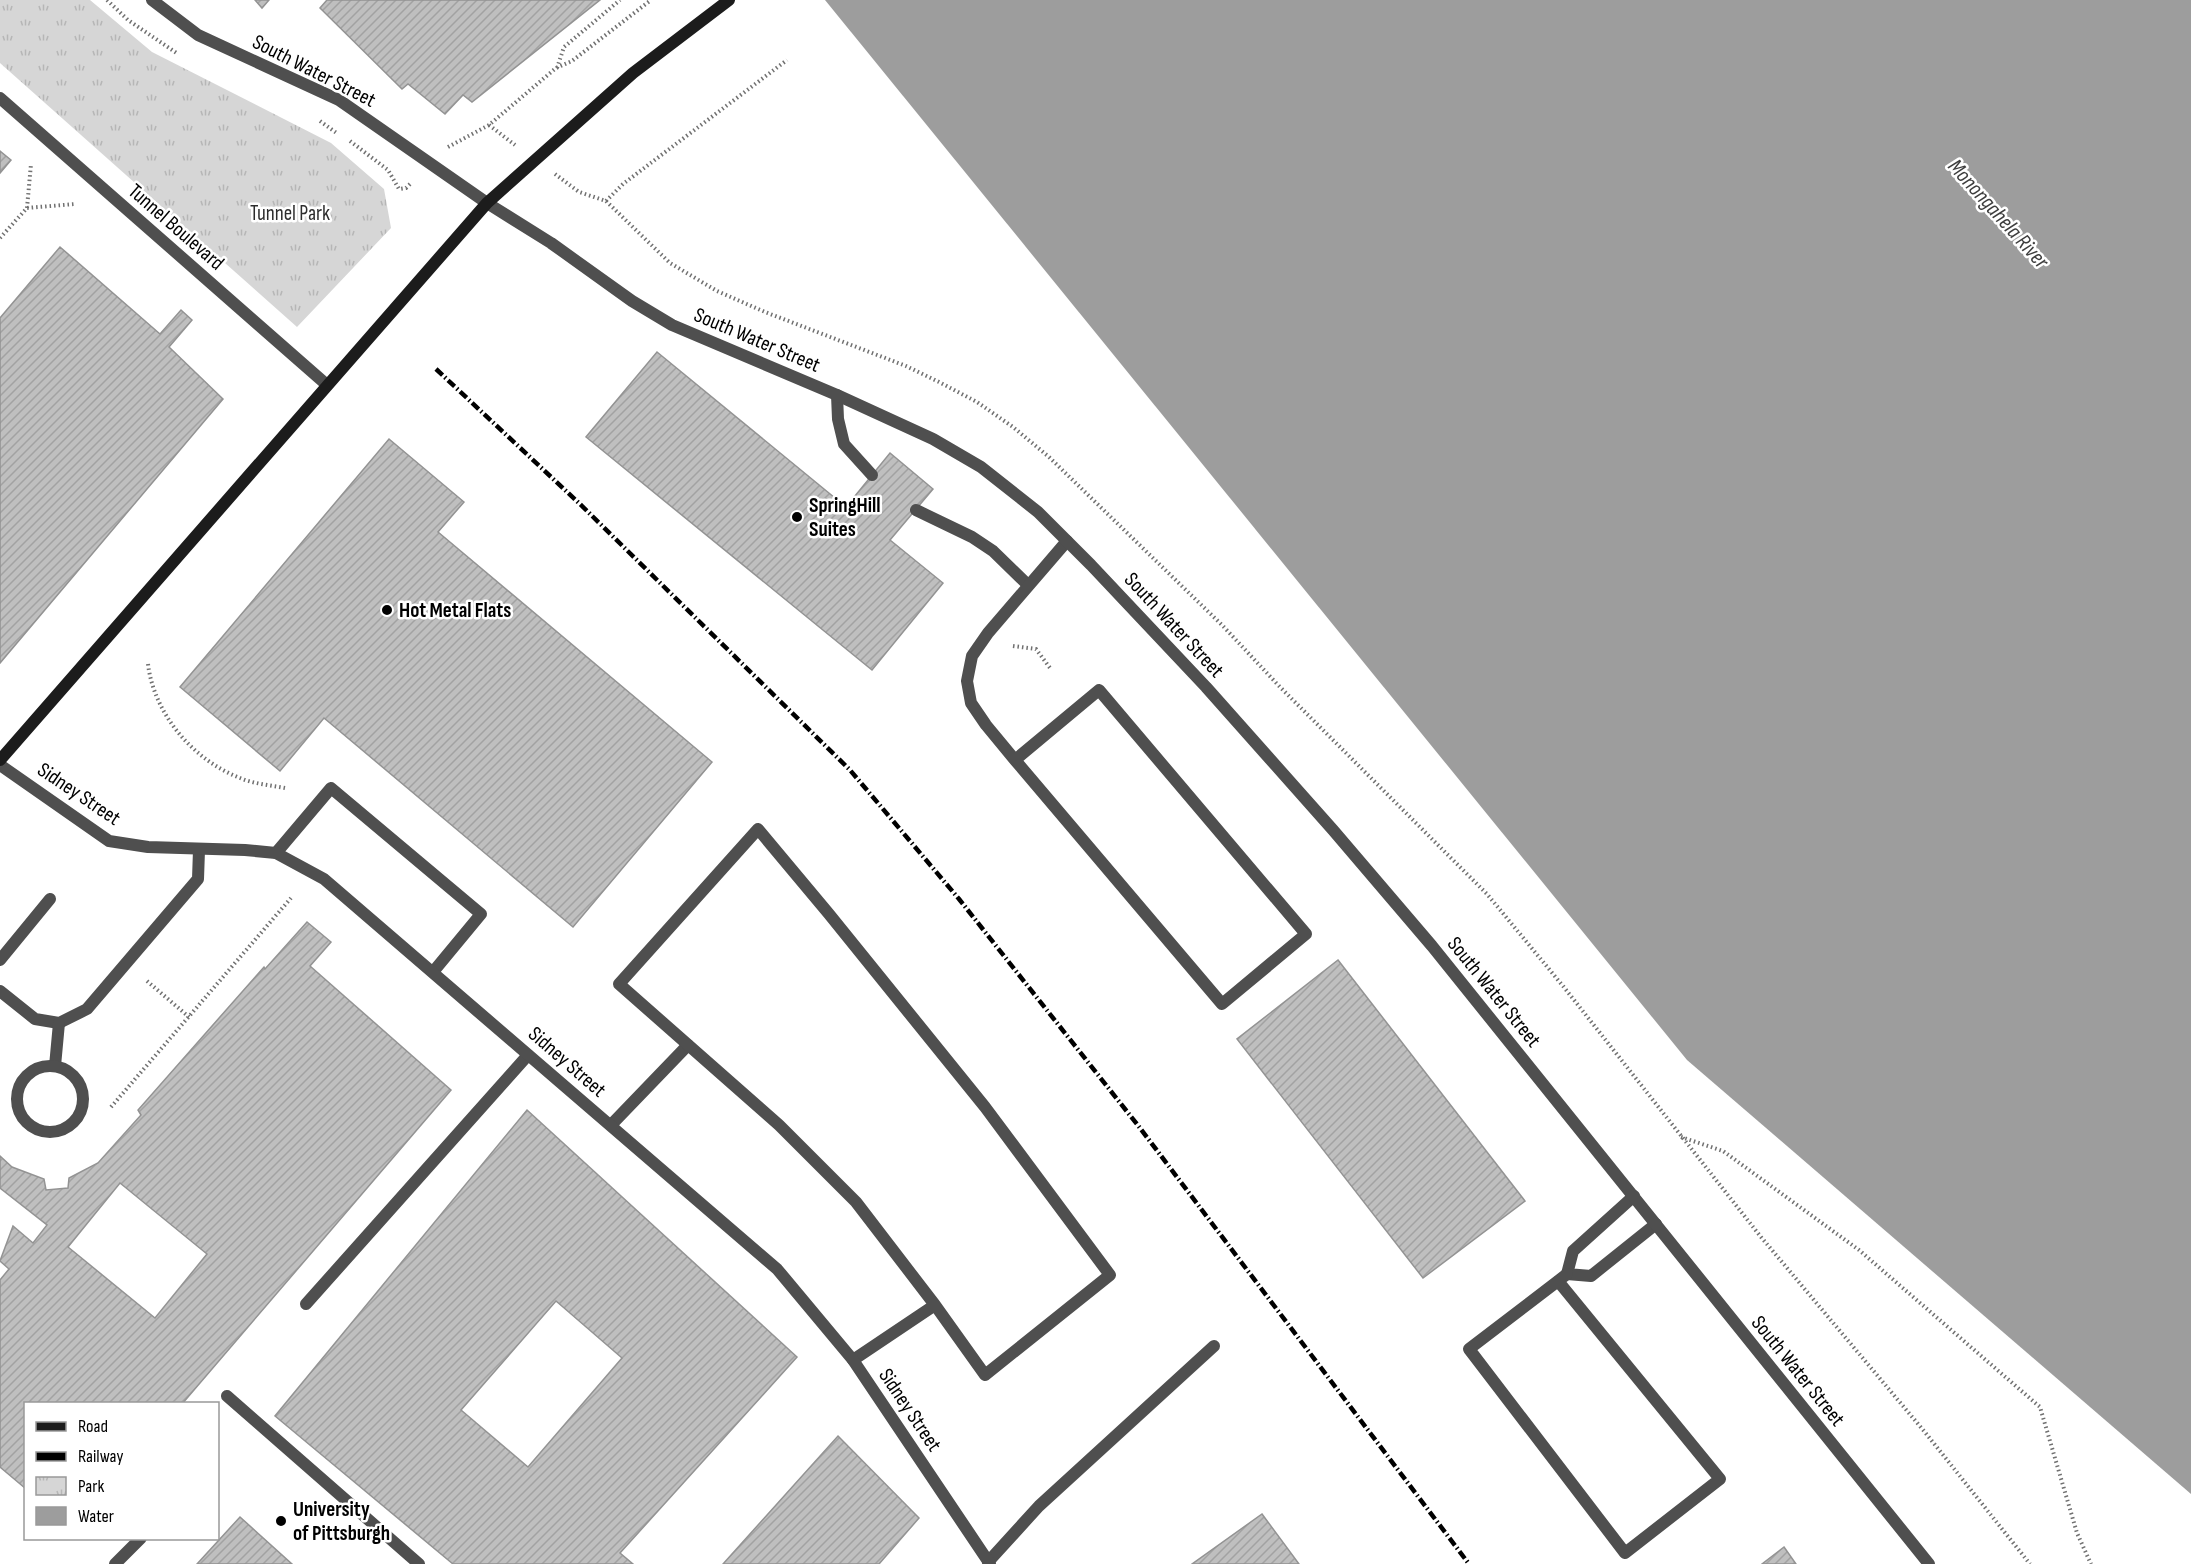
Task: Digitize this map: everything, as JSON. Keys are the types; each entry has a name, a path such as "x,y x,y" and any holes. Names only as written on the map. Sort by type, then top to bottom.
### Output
{"main road":[{"path":"0,760 487,203 633,73 729,0"}],"street":[{"name":"South Water Street","path":"152,0 198,35 339,100 487,203 551,243 632,301 672,325 837,395 933,439 981,467 1038,512 1206,687 1432,946 1929,1564"},
{"name":"Tunnel Boulevard","path":"0,98 327,385"},
{"path":"837,395 838,419 844,444 872,476"},
{"path":"916,510 972,537 993,551 1029,585"},
{"path":"1015,760 1099,690 1306,934 1222,1004 1015,760 971,704 967,681 972,656 988,633 1067,541"},
{"name":"Sidney Street","path":"0,765 110,841 148,848 276,853 324,879 777,1269 853,1360 988,1563"},
{"path":"276,853 331,788 481,914 433,972"},
{"path":"758,829 985,1107 1110,1275 985,1375 935,1305 856,1202 779,1125 619,984 758,829"},
{"path":"0,991 36,1019 59,1023 87,1009 198,879 199,850"},
{"path":"0,960 50,899"},
{"path":"55,1066 59,1023"},
{"path":"611,1125 688,1046"},
{"path":"306,1304 528,1055"},
{"path":"55,1066 76,1078 82,1090 83,1104 79,1117 69,1127 56,1132 42,1132 22,1117 17,1106 17,1093 22,1081 31,1072 42,1067 55,1066"},
{"path":"1562,1277 1720,1479 1625,1553 1469,1349 1562,1277 1573,1251 1634,1196"},
{"path":"1562,1277 1591,1276 1656,1224"},
{"path":"853,1360 935,1305"},
{"path":"988,1563 1039,1506 1214,1346"},
{"path":"227,1396 419,1564"},
{"path":"115,1564 140,1540"}],"path":[{"path":"106,0 128,20 185,57"},
{"path":"556,68 564,47 620,0"},
{"path":"450,144 489,125 556,68 572,61 651,0"},
{"path":"579,192 606,201 623,184 787,60"},
{"path":"319,121 388,170 399,189 406,188"},
{"path":"489,125 502,136"},
{"path":"0,238 27,208 31,164"},
{"path":"27,208 75,204"},
{"path":"1012,646 1036,650 1050,669"},
{"path":"148,664 158,700 170,722 186,742 206,759 240,778 285,788"},
{"path":"111,1107 291,898"},
{"path":"147,981 189,1017"},
{"path":"1680,1137 1723,1151 1859,1250 2040,1407 2077,1533 2091,1564"}],"green space":[{"name":"Tunnel Park","path":"0,0 90,0 152,52 331,143 384,189 391,228 297,327 0,63"}],"water":[{"name":"Monongahela River","path":"825,0 2191,0 2191,1494 1687,1060"}],"building":[{"path":"255,0 269,0 262,8"},
{"path":"327,0 600,0 472,102 463,95 445,114 408,84 402,89 320,8"},
{"path":"0,151 11,160 0,173"},
{"path":"60,247 160,334 181,310 192,320 169,347 223,399 0,663 0,318"},
{"name":"SpringHill Suites","path":"657,352 846,507 890,453 933,489 890,540 943,583 872,670 586,437"},
{"name":"Hot Metal Flats","path":"389,439 464,502 438,532 712,762 573,927 324,718 280,771 180,687"},
{"path":"307,922 331,942 310,966 451,1090 184,1402 24,1402 24,1487 0,1467 0,1280 9,1269 0,1261 13,1226 33,1243 47,1225 0,1188 0,1156 12,1167 44,1179 46,1190 68,1188 69,1178 98,1163 141,1115 138,1110 264,967 265,969","holes":["120,1183 207,1254 155,1318 68,1247"]},
{"path":"1338,960 1525,1201 1423,1278 1237,1039"},
{"path":"527,1110 797,1357 620,1553 633,1564 453,1564 275,1416","holes":["556,1301 622,1358 528,1467 461,1410"]},
{"path":"838,1436 919,1518 879,1564 723,1564"},
{"path":"1262,1514 1299,1564 1192,1564"},
{"path":"240,1517 292,1564 197,1564"},
{"path":"1784,1547 1796,1564 1762,1564"}],"railway":[{"path":"436,369 581,505 850,770 959,899 1140,1128 1469,1564"}],"place":[{"name":"SpringHill Suites","path":"797,517"},
{"name":"Hot Metal Flats","path":"387,610"},
{"name":"University of Pittsburgh","path":"281,1521"}]}
